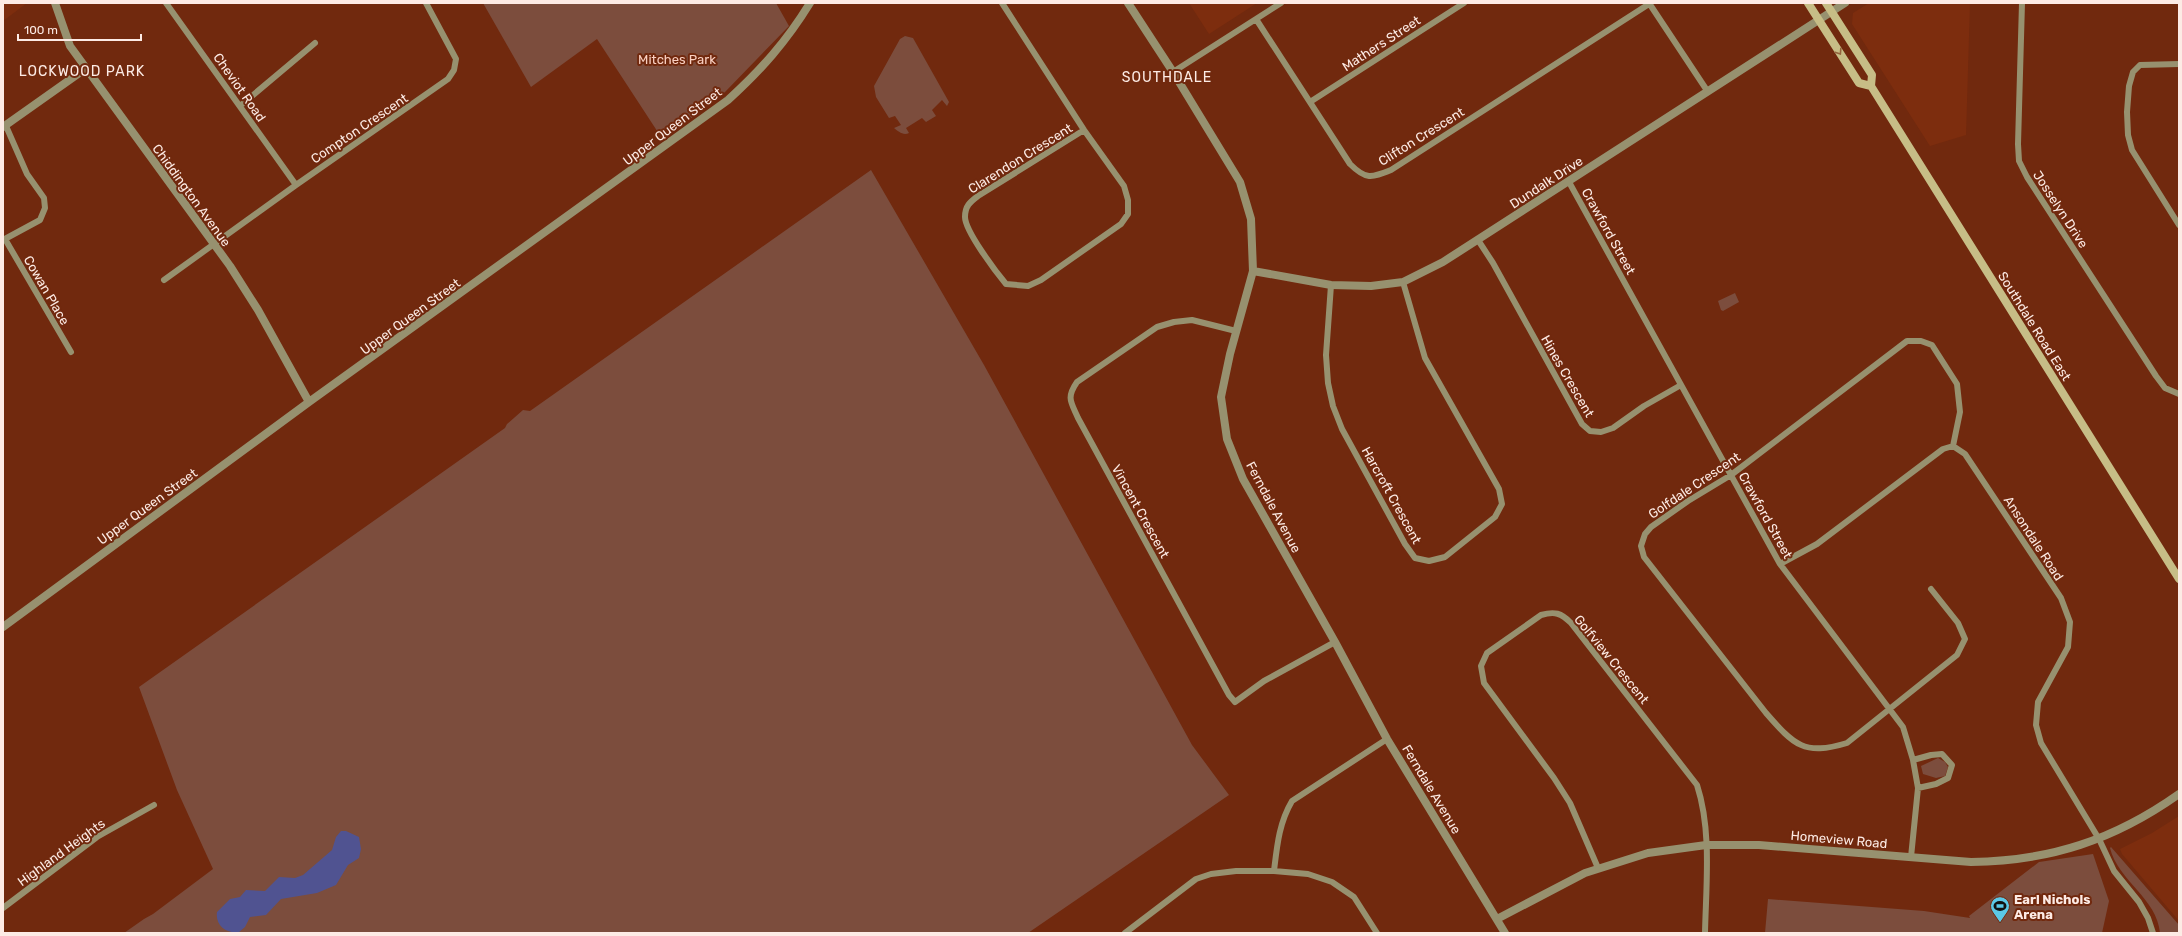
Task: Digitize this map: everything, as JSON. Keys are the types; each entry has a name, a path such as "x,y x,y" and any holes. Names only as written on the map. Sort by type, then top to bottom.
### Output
{"main road":[{"name":"Southdale Road East","path":"1808,3 1859,83 1871,86"},
{"name":"Southdale Road East","path":"1826,3 1829,13 1872,76 1871,86 2179,579"}],"street":[{"name":"Chiddington Avenue","path":"55,3 70,46 213,245 230,266 258,310 310,402"},
{"name":"Cheviot Road","path":"166,3 296,185"},
{"name":"Compton Crescent","path":"164,280 296,185 448,79 454,70 456,60 426,3"},
{"name":"Upper Queen Street","path":"3,627 310,402 728,100 760,71 787,39 810,3"},
{"name":"Clarendon Crescent","path":"1002,3 1084,130 1124,186 1128,200 1128,214 1121,224 1041,280 1028,286 1006,284 970,231 965,218 967,205 978,196 1084,130"},
{"name":"Ferndale Avenue","path":"1128,3 1173,72 1240,182 1251,219 1253,271 1236,331 1221,397 1227,439 1243,479 1335,642 1387,739 1505,933"},
{"path":"1173,72 1281,3"},
{"name":"Mathers Street","path":"1310,102 1464,3"},
{"path":"1649,3 1708,92"},
{"name":"Clifton Crescent","path":"1256,19 1350,164 1361,176 1375,177 1391,170 1649,3"},
{"name":"Dundalk Drive","path":"1253,271 1331,285 1371,286 1403,282 1443,262 1478,240 1844,3"},
{"name":"Josselyn Drive","path":"2022,3 2018,144 2019,161 2027,176 2156,376 2165,388 2179,394"},
{"path":"240,106 315,43"},
{"path":"2179,64 2140,65 2133,72 2129,86 2127,112 2128,134 2132,150 2179,225"},
{"path":"4,240 40,220 45,208 44,198 27,174 5,127 86,69"},
{"name":"Crawford Street","path":"1569,182 1780,564 1903,727 1913,760 1918,788 1911,857"},
{"name":"Cowan Place","path":"4,240 71,352"},
{"name":"Hines Crescent","path":"1478,240 1493,263 1582,424 1590,431 1601,432 1613,428 1644,406 1681,385"},
{"name":"Harcroft Crescent","path":"1331,285 1326,355 1328,383 1333,406 1342,429 1404,544 1415,558 1429,561 1445,557 1495,517 1502,504 1499,489 1425,358 1403,282"},
{"name":"Vincent Crescent","path":"1236,331 1192,320 1174,322 1157,327 1077,382 1072,390 1070,400 1078,418 1229,695 1235,702 1264,681 1335,642"},
{"name":"Golfdale Crescent","path":"1931,589 1958,623 1965,639 1957,655 1888,708 1847,743 1827,749 1804,747 1785,735 1644,557 1641,546 1645,534 1651,527 1688,501 1731,475 1907,342 1921,341 1932,345 1957,384 1960,412 1953,446"},
{"path":"1780,564 1817,544 1931,457 1943,449 1953,446"},
{"name":"Ansondale Road","path":"1953,446 1965,454 2061,598 2070,622 2068,647 2038,702 2036,725 2041,743 2099,839 2114,871 2139,902 2148,918 2153,933"},
{"name":"Golfview Crescent","path":"1598,868 1570,803 1554,778 1484,684 1481,666 1487,653 1541,615 1551,612 1561,614 1571,624 1697,785 1704,806 1706,846 1705,933"},
{"path":"1274,871 1278,836 1283,816 1292,801 1387,739"},
{"path":"1913,760 1942,754 1952,765 1948,778 1936,784 1918,788"},
{"name":"Homeview Road","path":"1497,919 1585,872 1648,853 1706,846 1759,845 1971,862 2000,861 2052,854 2099,839 2122,830 2179,794"},
{"name":"Highland Heights","path":"3,908 97,837 154,805"},
{"path":"1125,933 1196,879 1211,874 1236,871 1274,871 1308,874 1332,882 1354,897 1377,933"}],"shaded area":[{"path":"3,3 27,3 3,21"},
{"path":"1189,3 1257,3 1209,34"},
{"path":"1869,3 1970,3 1966,135 1930,146 1852,24 1853,13"},
{"path":"2179,816 2179,921 2122,854 2120,849 2152,833"}],"green space":[{"name":"Mitches Park","path":"483,3 776,3 789,26 725,92 663,140 597,39 531,87"},
{"path":"905,36 913,38 949,102 947,106 942,100 932,110 936,116 926,122 922,118 906,128 909,133 907,134 901,133 894,128 901,125 895,116 889,118 876,97 874,86 900,39"},
{"path":"871,170 984,365 1192,745 1229,795 1028,933 124,933 153,914 213,869 177,790 139,687 505,428 507,424 523,410 530,411"},
{"path":"1735,293 1739,302 1723,311 1721,310 1718,301"},
{"path":"1938,758 1945,762 1948,767 1945,776 1936,778 1923,774 1921,766"},
{"path":"2111,847 2179,925 2179,933 2160,933 2152,910 2114,860"},
{"path":"2093,854 2109,901 2102,933 1765,933 1768,899 1924,911 1970,918 1969,916 2039,862"}],"water":[{"path":"341,831 346,831 359,837 361,849 359,858 348,865 336,885 317,893 281,899 266,915 250,917 245,927 239,932 230,932 220,925 217,912 230,899 240,897 246,890 265,891 279,877 295,878 303,875 332,850 336,837"}],"place":[{"name":"Earl Nichols Arena","path":"2000,923"}],"district":[{"name":"LOCKWOOD PARK","path":"82,71"},
{"name":"SOUTHDALE","path":"1167,77"}]}
